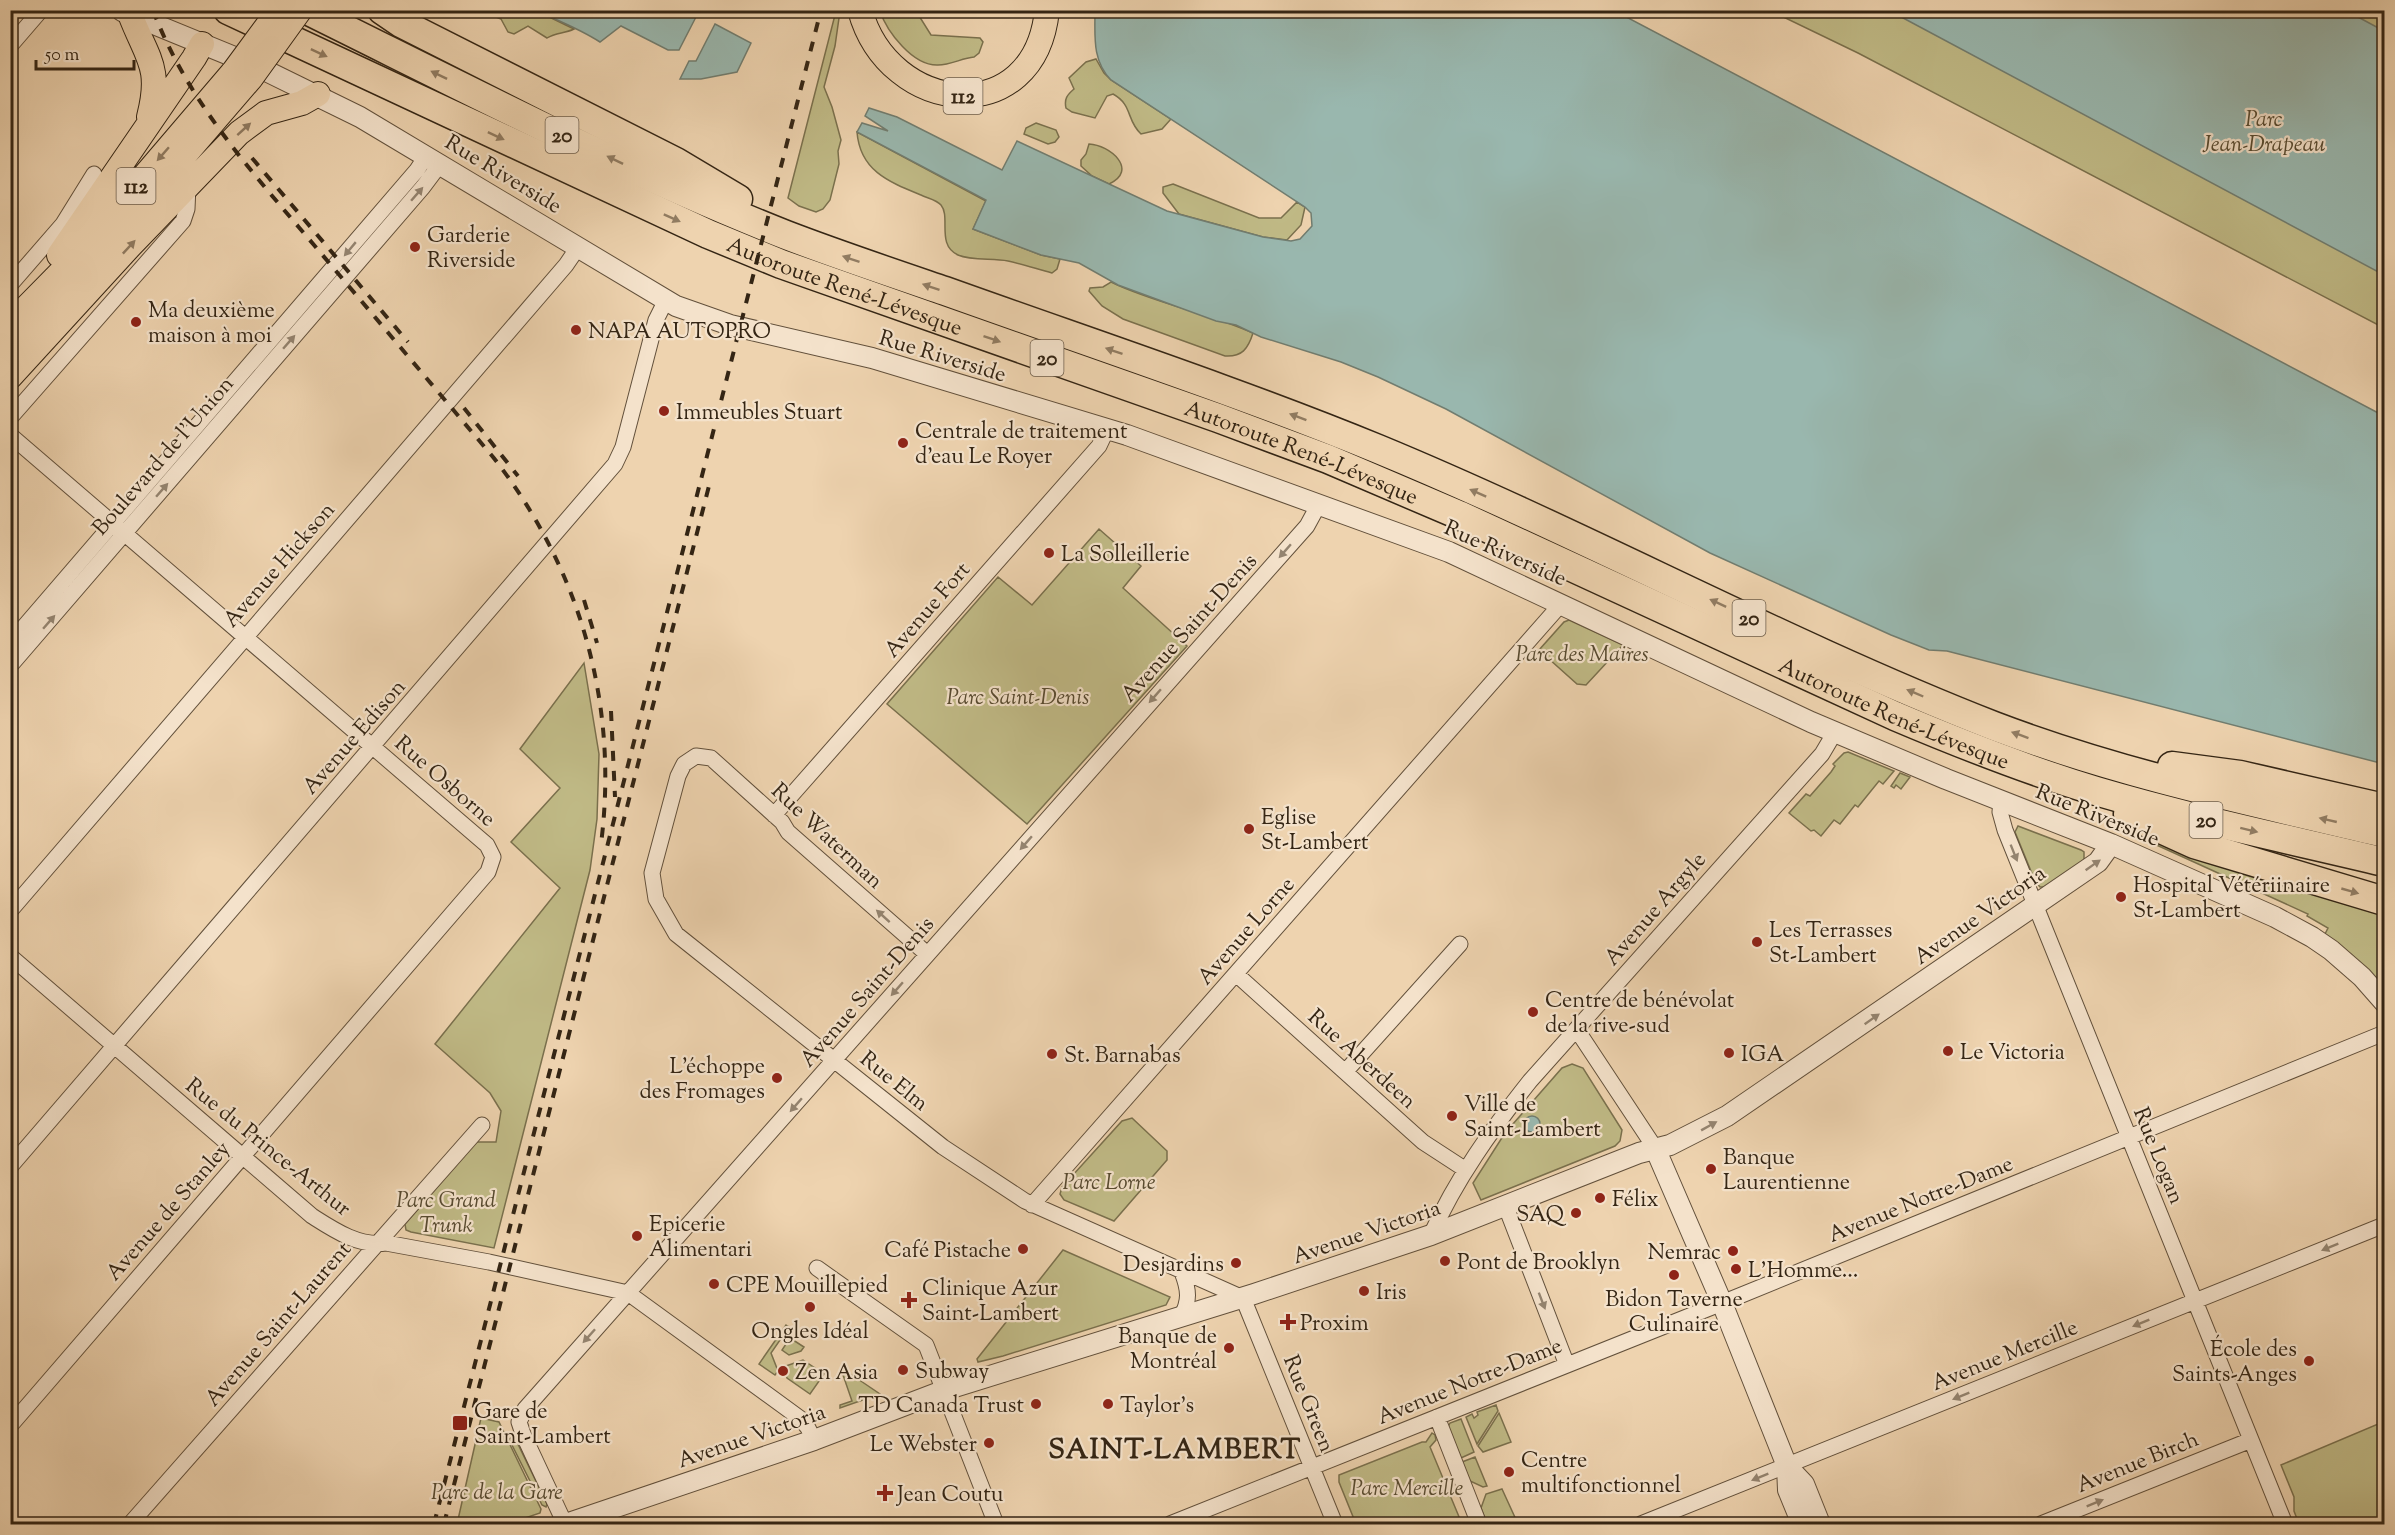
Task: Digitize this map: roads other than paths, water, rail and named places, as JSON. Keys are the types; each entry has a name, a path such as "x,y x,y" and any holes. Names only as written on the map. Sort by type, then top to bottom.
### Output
{"highway":[{"name":"Autoroute René-Lévesque","path":"228,10 717,238 781,264 1328,459 1470,520 1895,716 1963,745 2030,769 2164,809 2385,862"},
{"name":"Autoroute René-Lévesque","path":"307,10 660,181 823,249 1258,402 1372,447 1481,494 1904,689 1995,726 2071,753 2201,789 2385,833"},
{"path":"382,10 401,23 676,162 823,249"},
{"path":"2071,753 2240,775 2385,808"},
{"path":"2030,769 2194,844 2385,901"}],"main road":[{"name":"112","path":"10,353 73,280 103,250 243,75 279,10"},
{"name":"112","path":"10,324 243,75 300,10"},
{"name":"112","path":"860,10 875,43 903,74 933,92 959,96 992,89 1019,73 1039,46 1047,10"},
{"path":"125,12 150,56 153,68 154,92 146,128"},
{"path":"31,301 61,252 202,44"},
{"path":"10,377 188,186 252,122 273,110 302,103 318,94"},
{"path":"47,336 103,250"}],"street":[{"path":"10,46 41,10"},
{"name":"Rue Riverside","path":"125,12 318,94 434,159 666,300 718,322 872,358 1107,429 1443,549 1834,732 2111,844 2275,917 2312,937 2345,962 2385,1002"},
{"name":"Boulevard de l'Union","path":"10,666 118,529 394,197 434,159"},
{"path":"10,285 63,224 94,174"},
{"path":"10,418 183,221 187,209 188,186"},
{"name":"Avenue Hickson","path":"10,910 567,265 579,246"},
{"name":"Avenue Edison","path":"10,1167 373,748 615,464 623,447 656,320 666,300"},
{"name":"Avenue Fort","path":"774,815 1099,446 1107,429"},
{"name":"Rue Osborne","path":"10,435 487,845 493,857"},
{"name":"Avenue Saint-Denis","path":"566,1524 523,1434 520,1417 530,1403 1307,526 1319,504"},
{"name":"Boulevard de l'Union","path":"10,643 118,529"},
{"name":"Avenue Lorne","path":"1032,1205 1562,603"},
{"name":"Avenue Argyle","path":"1431,1235 1466,1170 1496,1123 1822,754 1834,732"},
{"name":"Rue Waterman","path":"696,756 711,758 782,822 788,832 927,954"},
{"name":"Rue Elm","path":"696,756 684,764 678,776 660,836 652,873 656,899 676,934 943,1147 1032,1205 1243,1298"},
{"name":"Rue Logan","path":"2001,801 2000,816 2285,1524"},
{"name":"Avenue Victoria","path":"566,1524 813,1440 945,1390 1243,1298 1431,1235 1639,1153 1670,1145 1727,1116 1873,1018 2098,862 2111,844"},
{"name":"Avenue de Stanley","path":"10,1426 488,872 493,857"},
{"path":"1345,1072 1460,944"},
{"name":"Rue du Prince-Arthur","path":"10,956 312,1216 343,1236 376,1245 386,1243 489,1262 628,1293 801,1419 813,1440"},
{"name":"Rue Aberdeen","path":"1236,974 1425,1144 1466,1170"},
{"path":"1576,1030 1655,1148 1722,1303 1787,1466 1788,1490 1802,1524"},
{"name":"Avenue Notre-Dame","path":"1170,1524 1722,1303 2385,1033"},
{"name":"Avenue Saint-Laurent","path":"130,1524 482,1125"},
{"path":"1506,1207 1567,1365"},
{"name":"Avenue Mercille","path":"1641,1524 2385,1225"},
{"path":"817,1268 926,1345 996,1524"},
{"path":"1180,1317 1187,1307 1188,1297 1188,1289 1182,1272"},
{"name":"Rue Green","path":"1243,1298 1335,1524"},
{"path":"1437,1417 1479,1524"},
{"name":"Avenue Birch","path":"2041,1524 2251,1440"},
{"path":"1787,1466 1804,1484 1820,1524"}],"water":[{"path":"692,10 697,15 679,50 668,50 621,26 600,42 537,11"},
{"name":"Parc Jean-Drapeau","path":"2345,10 2384,31 2384,275 1890,11"},
{"path":"1095,11 1615,11 2384,416 2384,764 1947,651 1929,650 1891,635 1710,553 1446,409 1378,377 1118,285 1079,263 1041,255 973,229 986,200 857,132 862,123 888,131 865,116 869,108 897,117 1002,170 1017,141 1167,211 1263,237 1291,241 1300,239 1312,226 1311,213 1305,207 1111,80 1100,65 1096,48"},
{"path":"715,24 751,43 737,72 701,79 680,79 689,61 696,61"},
{"path":"1532,1116 1540,1124 1532,1132 1524,1124"}],"railway":[{"path":"153,10 184,75 223,134 267,190 493,457 523,500 549,545 570,591 586,640 598,689 604,740 605,792 601,844"},
{"path":"434,1524 821,10"},
{"path":"252,158 408,342"},
{"path":"464,408 518,476"},
{"path":"444,1524 711,478"},
{"path":"584,600 597,643"},
{"path":"611,711 615,797"}],"place":[{"name":"Garderie Riverside","path":"415,247"},
{"name":"Ma deuxième maison à moi","path":"136,322"},
{"name":"NAPA AUTOPRO","path":"576,330"},
{"name":"Immeubles Stuart","path":"664,411"},
{"name":"Centrale de traitement d'eau Le Royer","path":"903,443"},
{"name":"La Solleillerie","path":"1049,553"},
{"name":"Eglise St-Lambert","path":"1249,829"},
{"name":"Hospital Vétériinaire St-Lambert","path":"2121,897"},
{"name":"Les Terrasses St-Lambert","path":"1757,942"},
{"name":"Centre de bénévolat de la rive-sud","path":"1533,1012"},
{"name":"Le Victoria","path":"1948,1051"},
{"name":"IGA","path":"1729,1053"},
{"name":"St. Barnabas","path":"1052,1054"},
{"name":"L'échoppe des Fromages","path":"777,1078"},
{"name":"Ville de Saint-Lambert","path":"1452,1116"},
{"name":"Banque Laurentienne","path":"1711,1169"},
{"name":"Félix","path":"1600,1198"},
{"name":"SAQ","path":"1576,1213"},
{"name":"Epicerie Alimentari","path":"637,1236"},
{"name":"Café Pistache","path":"1023,1249"},
{"name":"Nemrac","path":"1733,1251"},
{"name":"Pont de Brooklyn","path":"1445,1261"},
{"name":"Desjardins","path":"1236,1263"},
{"name":"L'Homme...","path":"1736,1269"},
{"name":"Bidon Taverne Culinaire","path":"1674,1275"},
{"name":"CPE Mouillepied","path":"714,1284"},
{"name":"Iris","path":"1364,1291"},
{"name":"Clinique Azur Saint-Lambert","path":"909,1300"},
{"name":"Ongles Idéal","path":"810,1307"},
{"name":"Proxim","path":"1288,1322"},
{"name":"Banque de Montréal","path":"1229,1348"},
{"name":"École des Saints-Anges","path":"2309,1361"},
{"name":"Subway","path":"903,1370"},
{"name":"Zen Asia","path":"783,1371"},
{"name":"TD Canada Trust","path":"1036,1404"},
{"name":"Taylor's","path":"1108,1404"},
{"name":"Gare de Saint-Lambert","path":"460,1423"},
{"name":"Le Webster","path":"989,1443"},
{"name":"Centre multifonctionnel","path":"1509,1472"},
{"name":"Jean Coutu","path":"885,1493"}],"district":[{"name":"SAINT-LAMBERT","path":"1175,1448"}],"park label":[{"name":"Parc des Maires","path":"1582,653"},
{"name":"Parc Saint-Denis","path":"1018,696"},
{"name":"Parc Lorne","path":"1109,1181"},
{"name":"Parc Grand Trunk","path":"446,1212"},
{"name":"Parc Mercille","path":"1407,1487"},
{"name":"Parc de la Gare","path":"497,1491"}]}
